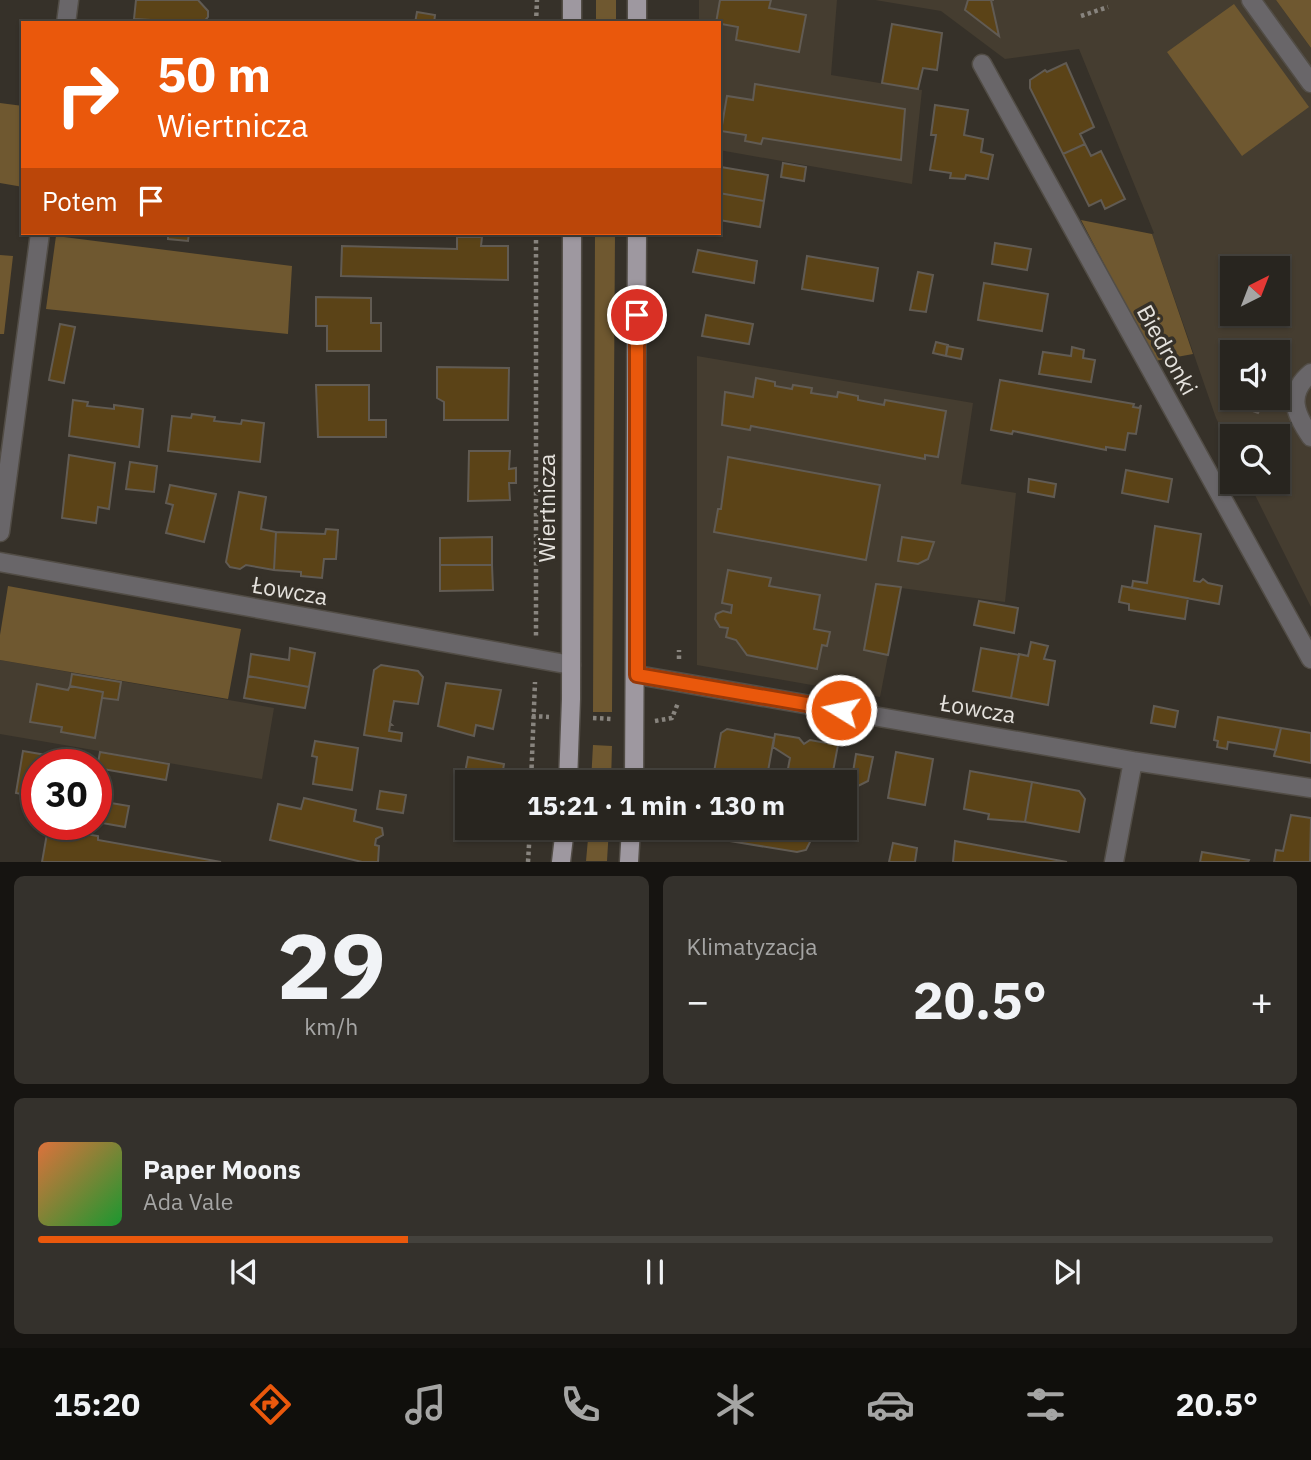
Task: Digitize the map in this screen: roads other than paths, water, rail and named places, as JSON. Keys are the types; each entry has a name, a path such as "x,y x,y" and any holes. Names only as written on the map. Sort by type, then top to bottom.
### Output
{"main road":[{"path":"572,0 572,21"},
{"path":"637,0 637,21"},
{"name":"Wiertnicza","path":"568,770 572,664 572,235"},
{"path":"635,770 637,235"},
{"path":"561,862 564,840"},
{"path":"629,862 630,840"}],"street":[{"path":"66,21 69,0"},
{"path":"1251,0 1311,83"},
{"name":"Biedronki","path":"982,64 1311,659"},
{"path":"0,532 40,235"},
{"path":"1311,373 1298,387 1293,401 1297,416 1311,438"},
{"name":"Łowcza","path":"0,562 572,664"},
{"name":"Łowcza","path":"637,675 1133,761 1311,788"},
{"path":"1114,862 1133,761"}]}
